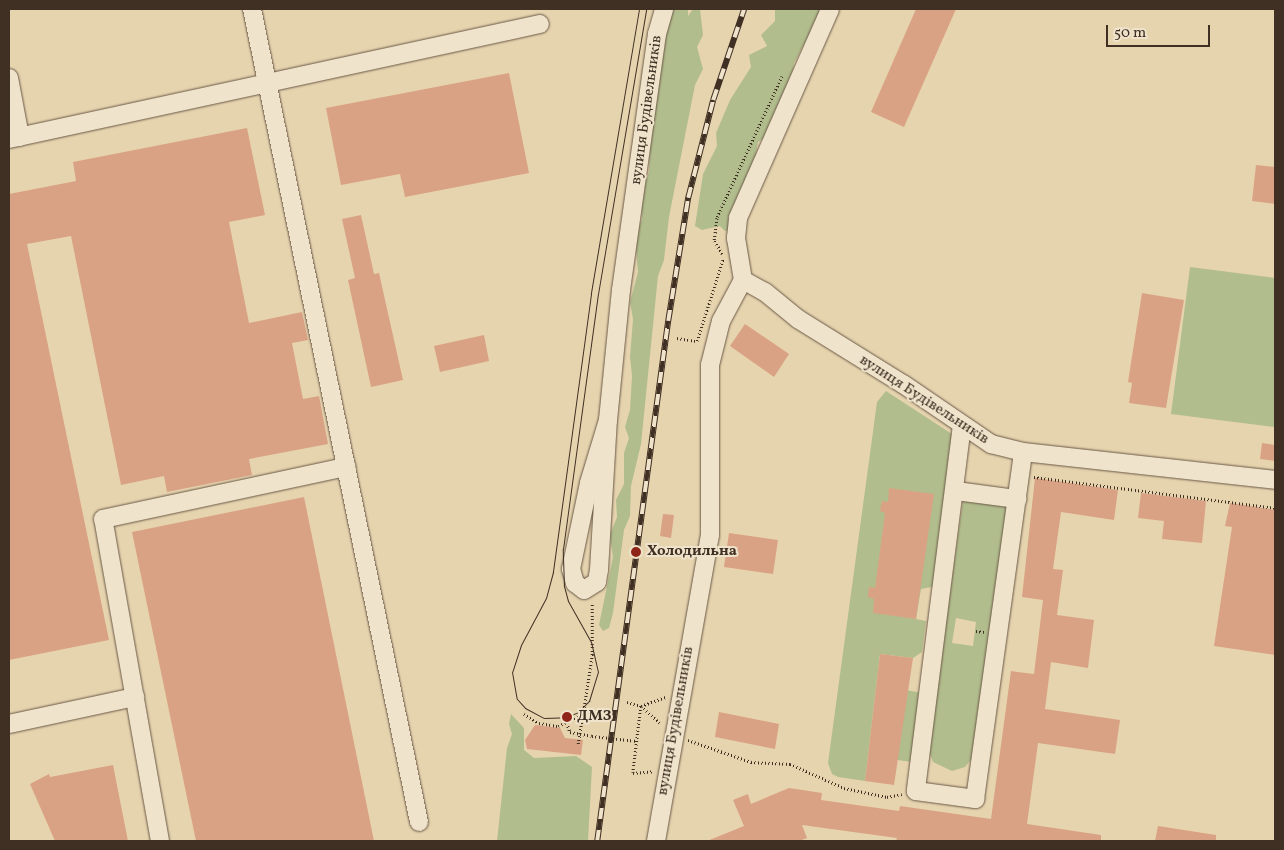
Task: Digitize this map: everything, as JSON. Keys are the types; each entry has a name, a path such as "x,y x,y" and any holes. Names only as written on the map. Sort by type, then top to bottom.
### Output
{"street":[{"path":"252,9 419,822"},
{"name":"вулиця Будівельників","path":"608,420 589,483 571,569 574,583 584,590 591,588 597,582 599,570 608,420 621,290 657,34 664,9"},
{"path":"743,280 736,238 738,218 830,9"},
{"path":"9,78 14,138 540,24"},
{"name":"вулиця Будівельників","path":"656,841 673,735 710,535 710,365 721,321 743,280 765,292 798,319 991,444 1023,452 1275,480"},
{"path":"962,425 956,491 916,791 975,799 1023,452"},
{"path":"160,841 103,520 346,467"},
{"path":"956,491 1017,499"},
{"path":"9,724 135,697"}],"path":[{"path":"677,338 697,341"},
{"path":"578,744 592,656 591,588"},
{"path":"641,706 681,691"},
{"path":"628,702 641,706 673,735 751,762 790,764 844,788 887,797 916,791"},
{"path":"641,706 633,773 667,770"},
{"path":"524,714 548,725 567,723 583,714"},
{"path":"567,723 570,732 637,741"}],"green space":[{"path":"671,9 688,9 688,16 693,9 700,9 703,35 697,47 703,69 695,85 669,217 664,260 658,276 641,444 631,486 630,516 624,530 613,613 609,628 603,631 599,625 613,557 610,535 617,517 616,500 624,484 624,453 629,438 625,427 630,410 632,376 630,357 633,319 630,302 638,272 635,237 642,219 641,196 649,172 650,129"},
{"path":"775,9 823,9 794,63 790,86 764,138 758,142 755,159 738,195 730,231 725,231 720,226 702,230 695,226 703,174 717,146 716,133 730,100 751,67 749,55 767,46 761,35 775,21"},
{"path":"1190,267 1275,278 1275,427 1171,414"},
{"path":"886,391 955,436 937,586 921,589 916,619 926,621 922,652 913,658 880,654 865,781 838,777 832,774 828,763 877,402"},
{"path":"963,500 1008,507 974,756 965,767 952,771 933,762 928,749","holes":["956,618 976,622 973,646 952,643"]},
{"path":"906,690 922,693 912,762 897,760"},
{"path":"511,714 524,728 524,750 534,758 576,756 592,767 588,841 497,841 507,748 512,734 509,724"}],"building":[{"path":"916,9 956,9 904,127 871,112"},
{"path":"509,73 529,173 405,197 400,174 341,185 326,108"},
{"path":"247,128 265,215 229,222 249,323 302,312 308,340 292,343 303,399 319,396 328,444 249,459 252,475 167,492 164,476 121,485 71,236 27,244 109,640 9,660 9,194 76,181 73,162"},
{"path":"1256,165 1275,167 1275,204 1252,201"},
{"path":"361,215 374,274 379,273 403,380 371,387 348,280 355,278 342,219"},
{"path":"1142,293 1184,300 1166,408 1129,403 1132,383 1128,382"},
{"path":"745,324 789,354 774,377 730,346"},
{"path":"484,335 489,361 440,372 434,346"},
{"path":"1262,443 1275,445 1275,461 1260,459"},
{"path":"1035,478 1118,490 1114,520 1061,512 1053,569 1063,570 1057,615 1094,620 1088,668 1051,662 1045,709 1120,720 1115,754 1038,743 1027,824 1101,835 1101,841 896,841 897,838 802,825 807,838 799,841 707,841 744,826 733,800 748,794 751,804 789,788 822,793 821,800 899,811 900,806 991,819 1011,671 1034,674 1043,600 1022,597"},
{"path":"889,488 934,494 916,619 873,613 874,599 868,597 869,587 875,588 885,513 880,511 882,501 888,502"},
{"path":"1141,493 1206,501 1202,543 1162,539 1164,521 1138,518"},
{"path":"304,497 374,841 196,841 132,532"},
{"path":"1230,503 1275,510 1275,655 1214,646 1232,527 1225,526"},
{"path":"663,514 674,515 671,538 660,536"},
{"path":"729,533 778,540 773,574 724,567"},
{"path":"880,654 913,658 894,785 865,781"},
{"path":"719,712 779,724 775,749 715,737"},
{"path":"535,725 560,728 565,738 583,740 581,755 527,749 525,740"},
{"path":"113,765 128,841 55,841 30,784 49,774 50,777"},
{"path":"1158,826 1216,835 1216,841 1155,841"}],"tram line":[{"path":"639,9 591,294 553,572 546,598 521,645 512,672 517,699 525,708 544,718 567,717 578,712 589,701 598,672 591,642 568,601 564,586 563,549 598,294 646,9"}],"railway":[{"path":"597,841 668,321 688,198 713,100 744,9"}],"place":[{"name":"Холодильна","path":"636,552"},
{"name":"ДМЗ","path":"567,717"}]}
